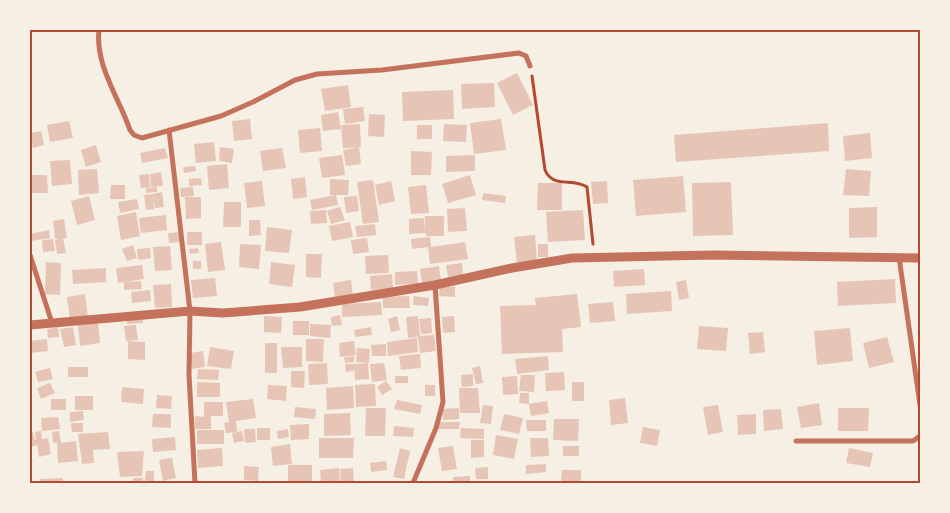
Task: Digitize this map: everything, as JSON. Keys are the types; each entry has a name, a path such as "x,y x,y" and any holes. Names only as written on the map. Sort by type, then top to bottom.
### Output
{"street":[{"path":"99,30 98,42 101,58 131,132 142,138 228,113 295,80 317,74 382,70 519,53 528,58 530,66"},
{"path":"169,130 190,312 189,375 195,483"},
{"path":"30,255 52,322"},
{"path":"30,325 190,312 223,313 300,307 435,285 572,258 713,255 920,258"},
{"path":"899,257 920,405"},
{"path":"414,483 436,428 443,402 435,285"},
{"path":"796,441 913,441 920,436"}],"path":[{"path":"530,66 546,173 555,182 581,184 588,189 594,257"}],"building":[{"path":"517,73 533,105 513,115 497,83"},
{"path":"494,83 495,107 462,109 461,84"},
{"path":"348,85 351,107 325,111 321,89"},
{"path":"453,90 454,119 403,121 402,92"},
{"path":"363,107 365,121 345,124 343,109"},
{"path":"338,112 341,129 323,131 321,115"},
{"path":"369,114 385,115 384,137 368,136"},
{"path":"250,119 252,139 234,141 232,121"},
{"path":"501,119 506,150 474,154 470,123"},
{"path":"69,121 73,138 50,142 47,125"},
{"path":"828,123 829,151 676,162 674,135"},
{"path":"360,124 361,147 343,148 341,125"},
{"path":"444,124 467,125 466,142 443,141"},
{"path":"417,125 432,125 432,139 417,139"},
{"path":"320,128 322,151 300,153 298,130"},
{"path":"41,131 44,145 33,148 30,133"},
{"path":"870,133 872,158 845,161 843,136"},
{"path":"214,142 216,161 196,163 194,144"},
{"path":"96,145 101,162 86,167 81,150"},
{"path":"220,147 234,149 232,163 219,161"},
{"path":"359,147 361,164 346,166 343,150"},
{"path":"165,148 168,158 142,163 140,153"},
{"path":"282,148 286,168 263,171 260,151"},
{"path":"411,151 432,152 431,175 411,175"},
{"path":"342,155 345,175 322,178 319,158"},
{"path":"475,155 475,171 446,172 446,156"},
{"path":"70,160 72,184 52,186 50,161"},
{"path":"227,164 229,188 209,190 207,166"},
{"path":"195,166 196,171 184,173 183,167"},
{"path":"97,169 99,193 79,195 78,170"},
{"path":"846,169 871,171 869,196 843,195"},
{"path":"161,172 163,186 151,187 150,174"},
{"path":"149,174 150,187 141,188 139,175"},
{"path":"30,175 47,175 48,193 30,193"},
{"path":"470,175 476,195 448,203 442,184"},
{"path":"683,176 686,212 636,216 633,180"},
{"path":"305,177 307,197 293,199 291,179"},
{"path":"201,178 202,185 189,186 189,179"},
{"path":"330,179 349,180 348,195 330,195"},
{"path":"373,180 379,222 363,224 357,182"},
{"path":"262,181 265,206 247,208 244,183"},
{"path":"391,181 395,201 379,205 375,185"},
{"path":"607,181 608,203 593,204 591,182"},
{"path":"731,182 733,235 693,236 692,183"},
{"path":"538,183 562,183 562,210 537,210"},
{"path":"111,185 125,185 125,199 110,199"},
{"path":"426,185 429,213 411,214 408,187"},
{"path":"157,187 157,192 146,193 146,188"},
{"path":"193,187 194,196 181,197 180,188"},
{"path":"162,192 164,207 155,208 153,194"},
{"path":"483,193 506,196 505,203 482,200"},
{"path":"153,194 154,209 146,210 144,195"},
{"path":"336,195 338,205 312,210 310,200"},
{"path":"89,196 95,220 77,225 71,201"},
{"path":"357,196 359,211 346,213 344,197"},
{"path":"185,197 201,197 201,218 186,219"},
{"path":"137,199 139,209 120,213 118,202"},
{"path":"224,202 241,202 241,227 223,227"},
{"path":"340,207 345,220 331,224 327,211"},
{"path":"877,207 877,237 849,238 849,208"},
{"path":"465,208 467,231 448,232 447,209"},
{"path":"326,210 327,223 311,224 310,211"},
{"path":"583,210 585,240 548,242 546,212"},
{"path":"136,212 140,236 121,240 117,216"},
{"path":"166,215 167,230 141,233 139,218"},
{"path":"425,216 444,216 444,236 426,236 426,233 409,234 409,219 424,218 425,231"},
{"path":"64,219 67,238 55,239 53,221"},
{"path":"249,220 260,220 261,235 249,236"},
{"path":"350,222 353,237 332,241 329,226"},
{"path":"375,224 376,235 357,237 355,226"},
{"path":"267,227 292,230 289,253 265,251"},
{"path":"49,230 50,238 31,241 30,234"},
{"path":"180,232 181,242 169,243 168,233"},
{"path":"187,232 202,232 202,245 187,245"},
{"path":"535,235 537,262 517,264 514,237"},
{"path":"430,237 431,247 465,242 468,259 430,264 428,247 412,249 411,239"},
{"path":"63,238 66,253 57,254 55,240"},
{"path":"367,238 369,252 353,254 351,240"},
{"path":"53,239 55,251 43,252 42,240"},
{"path":"221,242 225,270 208,272 205,244"},
{"path":"240,244 261,245 259,269 239,267"},
{"path":"538,244 548,244 548,257 538,257"},
{"path":"133,245 137,258 127,261 122,249"},
{"path":"170,246 172,270 155,271 153,247"},
{"path":"150,248 151,258 138,260 137,249"},
{"path":"198,248 199,253 190,254 189,249"},
{"path":"306,254 322,254 321,278 306,277"},
{"path":"388,255 389,273 366,274 365,256"},
{"path":"193,261 201,261 201,269 193,269"},
{"path":"46,262 61,263 60,295 45,294"},
{"path":"271,262 295,265 292,287 269,284"},
{"path":"462,263 463,275 448,277 446,265"},
{"path":"142,265 144,279 118,283 116,268"},
{"path":"439,266 441,280 422,283 420,269"},
{"path":"106,268 106,282 73,284 72,270"},
{"path":"644,269 645,285 614,287 613,271"},
{"path":"417,271 418,284 395,285 395,272"},
{"path":"392,274 393,288 371,290 370,276"},
{"path":"215,278 217,296 193,298 191,280"},
{"path":"895,279 896,303 838,306 837,282"},
{"path":"351,280 353,296 335,298 333,283"},
{"path":"686,280 689,298 679,300 676,282"},
{"path":"141,281 142,289 124,290 124,282"},
{"path":"171,284 172,307 155,308 153,285"},
{"path":"440,286 455,287 455,297 439,296"},
{"path":"150,290 151,301 132,303 131,292"},
{"path":"671,291 672,311 627,314 626,294"},
{"path":"85,294 88,318 70,320 67,297"},
{"path":"577,294 581,327 562,329 563,352 502,354 500,306 536,305 535,298"},
{"path":"409,296 410,308 383,308 383,297"},
{"path":"414,296 429,298 428,306 413,305"},
{"path":"381,302 382,315 342,317 342,304"},
{"path":"613,302 615,321 590,323 588,304"},
{"path":"340,315 342,325 332,326 331,317"},
{"path":"264,316 282,317 281,333 264,332"},
{"path":"397,316 400,330 391,332 388,319"},
{"path":"418,316 420,336 434,335 436,351 420,353 418,337 408,338 406,317"},
{"path":"454,316 455,332 443,333 442,317"},
{"path":"143,318 143,323 127,324 127,319"},
{"path":"431,318 432,333 421,334 419,319"},
{"path":"293,321 309,321 309,335 293,335"},
{"path":"98,323 100,343 80,346 78,325"},
{"path":"310,324 331,325 330,338 310,336"},
{"path":"136,325 138,340 126,341 124,326"},
{"path":"699,326 728,328 726,351 697,349"},
{"path":"58,327 59,337 48,338 47,329"},
{"path":"73,327 76,345 64,347 60,329"},
{"path":"371,327 372,335 355,337 354,330"},
{"path":"850,328 853,361 817,365 814,331"},
{"path":"763,332 765,352 750,354 748,333"},
{"path":"887,337 894,362 869,368 863,343"},
{"path":"417,338 418,352 388,356 387,342"},
{"path":"47,339 48,351 30,353 30,341"},
{"path":"306,339 324,339 323,362 306,361"},
{"path":"128,341 145,342 145,360 128,359"},
{"path":"354,341 356,355 340,357 339,343"},
{"path":"265,343 277,343 277,373 265,373"},
{"path":"386,344 386,356 372,356 371,345"},
{"path":"210,347 234,351 231,369 207,366"},
{"path":"281,347 302,347 302,367 283,368"},
{"path":"357,348 370,349 369,363 356,362"},
{"path":"203,351 205,367 192,369 190,353"},
{"path":"420,354 421,368 401,370 399,356"},
{"path":"354,356 354,362 345,363 344,357"},
{"path":"548,356 549,370 517,374 515,359"},
{"path":"327,363 328,384 309,385 308,364"},
{"path":"368,363 369,379 355,380 354,364"},
{"path":"384,363 387,380 372,382 370,364"},
{"path":"345,364 354,364 354,371 346,372"},
{"path":"480,366 483,383 476,384 472,368"},
{"path":"68,367 88,367 88,377 68,377"},
{"path":"50,368 53,379 38,382 35,372"},
{"path":"198,369 219,370 218,380 197,379"},
{"path":"291,371 305,371 304,388 291,387"},
{"path":"564,372 565,390 546,391 545,373"},
{"path":"473,374 473,386 462,387 461,375"},
{"path":"521,375 535,375 534,392 519,391"},
{"path":"395,376 408,376 408,383 395,383"},
{"path":"517,376 518,394 503,395 502,377"},
{"path":"386,381 392,389 382,395 377,387"},
{"path":"197,382 220,383 220,397 197,397"},
{"path":"572,382 584,382 584,401 572,401"},
{"path":"50,383 55,393 41,399 37,388"},
{"path":"375,384 376,406 356,407 355,385"},
{"path":"268,385 287,386 286,401 267,399"},
{"path":"425,385 435,385 435,396 425,396"},
{"path":"353,386 354,408 327,410 326,388"},
{"path":"122,387 144,389 143,404 121,402"},
{"path":"459,388 478,388 480,413 460,413"},
{"path":"520,393 529,393 529,404 519,403"},
{"path":"157,395 172,396 171,409 156,408"},
{"path":"75,396 93,396 93,410 75,410"},
{"path":"625,398 628,423 611,425 609,400"},
{"path":"51,399 66,399 66,410 51,410"},
{"path":"253,399 256,418 236,421 237,432 226,433 224,423 229,422 226,402"},
{"path":"397,400 422,405 420,414 394,409"},
{"path":"547,401 549,413 531,416 529,404"},
{"path":"204,402 223,402 223,416 211,416 211,429 195,429 195,416 204,417"},
{"path":"819,403 822,425 801,428 797,407"},
{"path":"483,405 493,406 491,424 480,423"},
{"path":"718,405 723,432 708,435 703,407"},
{"path":"295,407 316,409 315,419 294,417"},
{"path":"366,408 386,408 385,436 365,436"},
{"path":"459,408 459,419 443,420 442,409"},
{"path":"838,408 869,408 868,431 838,431"},
{"path":"781,409 783,429 764,431 763,410"},
{"path":"83,411 84,420 70,422 70,412"},
{"path":"350,413 351,435 324,436 324,414"},
{"path":"153,414 171,414 171,428 152,427"},
{"path":"504,414 523,418 519,434 500,430"},
{"path":"756,414 756,434 738,435 737,415"},
{"path":"58,417 60,429 42,431 41,418"},
{"path":"554,419 579,419 578,441 553,440"},
{"path":"526,420 546,420 546,431 527,431"},
{"path":"439,422 460,422 459,429 438,429"},
{"path":"71,423 83,423 83,432 72,432"},
{"path":"309,424 309,439 291,440 290,425"},
{"path":"394,426 414,428 413,437 393,436"},
{"path":"643,427 660,430 657,446 640,443"},
{"path":"257,428 270,428 270,440 257,440"},
{"path":"461,428 484,429 484,439 460,438"},
{"path":"244,429 255,429 256,442 245,443"},
{"path":"288,429 289,437 278,439 277,431"},
{"path":"197,430 224,430 224,444 197,444"},
{"path":"41,431 42,439 48,438 51,454 39,457 37,445 30,447 30,433 33,432 36,440 35,432"},
{"path":"59,431 61,443 76,441 78,461 58,463 57,442 53,443 52,432"},
{"path":"242,431 244,441 234,443 232,433"},
{"path":"108,432 110,449 93,450 94,463 82,464 78,434"},
{"path":"496,435 518,439 514,459 493,455"},
{"path":"175,437 176,450 153,452 152,439"},
{"path":"319,438 354,438 353,458 319,458"},
{"path":"530,438 548,438 549,456 531,457"},
{"path":"471,440 484,440 484,457 471,458"},
{"path":"290,444 292,464 273,466 271,447"},
{"path":"453,446 457,469 442,471 438,448"},
{"path":"563,446 579,446 579,456 563,456"},
{"path":"222,448 223,466 198,468 197,450"},
{"path":"400,448 410,451 404,479 393,477"},
{"path":"849,448 873,453 870,467 846,463"},
{"path":"144,451 142,476 120,477 117,452"},
{"path":"172,458 176,478 163,481 159,460"},
{"path":"386,461 387,470 371,472 370,463"},
{"path":"546,464 546,472 526,474 526,465"},
{"path":"288,465 312,465 312,483 288,483"},
{"path":"244,466 259,467 258,481 244,480"},
{"path":"488,467 488,479 476,479 475,468"},
{"path":"339,468 340,482 321,483 320,470"},
{"path":"353,468 354,483 341,483 340,469"},
{"path":"562,470 581,470 581,483 561,483"},
{"path":"146,471 154,471 154,483 145,481"},
{"path":"470,476 470,483 453,483 453,477"},
{"path":"63,478 63,483 41,483 40,479"},
{"path":"133,478 143,478 143,483 133,483"}]}
